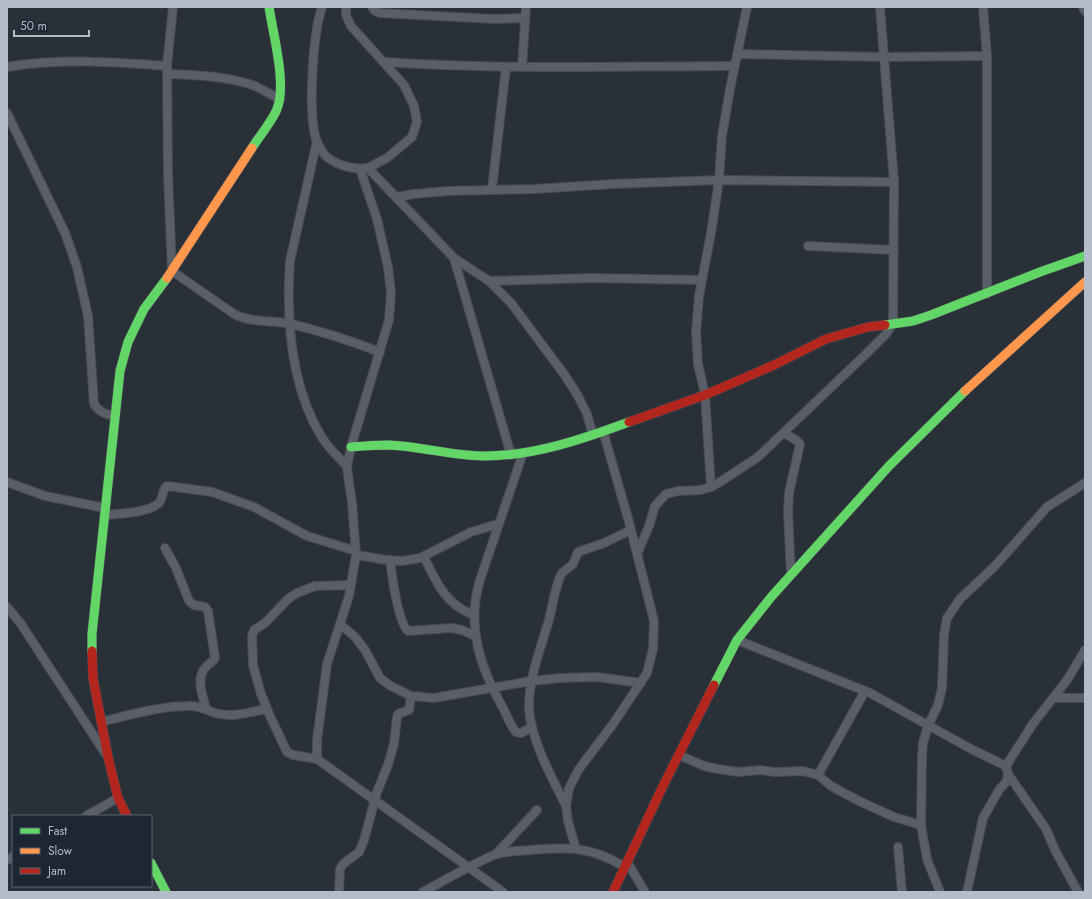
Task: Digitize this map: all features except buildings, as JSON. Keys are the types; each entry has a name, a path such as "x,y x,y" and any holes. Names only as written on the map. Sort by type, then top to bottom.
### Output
{"street":[{"path":"172,271 168,175 167,70 173,7"},
{"path":"126,815 118,798 101,722 93,678 92,634 120,371 128,342 144,309 172,271 277,109 280,99 281,84 269,7"},
{"path":"322,7 316,30 312,82 313,122 317,141 326,157 343,165 364,168 387,158 412,137 417,122 414,106 404,85 385,62 351,26 346,15 346,7"},
{"path":"372,7 375,11 380,13 479,18 525,18"},
{"path":"522,67 526,7"},
{"path":"711,487 706,395 698,364 696,332 701,280 711,233 719,180 722,136 747,7"},
{"path":"637,554 649,526 655,506 666,494 678,491 700,490 711,487 726,479 758,457 866,354 886,334 893,323 894,182 880,7"},
{"path":"983,7 987,56 987,294"},
{"path":"1083,7 1085,11"},
{"path":"737,54 883,57 987,56"},
{"path":"7,67 59,62 110,62 225,79 253,86 280,99"},
{"path":"385,62 426,65 506,67 735,66"},
{"path":"492,189 506,67"},
{"path":"7,113 11,131 65,233 77,267 88,316 94,404 98,411 115,416"},
{"path":"317,141 290,261 290,324 292,349 298,381 305,402 322,437 333,452 348,466"},
{"path":"364,168 396,197 454,258 489,281 511,303 546,352 564,374 578,396 587,414 593,435"},
{"path":"316,759 327,664 349,596 356,553 348,466 351,447 389,320 392,293 388,267 364,168"},
{"path":"396,197 448,191 535,189 719,180 894,182"},
{"path":"808,246 894,250"},
{"path":"351,447 386,445 483,456 511,455 544,449 593,435 706,395 774,365 826,339 846,332 868,327 913,321 1085,256"},
{"path":"454,258 511,455"},
{"path":"172,271 242,318 290,324 345,338 380,352"},
{"path":"489,281 592,278 701,280"},
{"path":"613,892 679,755 737,640 791,574 890,466 949,406 1085,282"},
{"path":"576,848 568,821 566,806 569,788 579,769 613,724 641,683 647,673 653,649 654,621 631,530 603,431"},
{"path":"784,433 800,444 789,493 788,506 791,574"},
{"path":"523,453 475,596 474,615 475,636 479,654 492,689 516,732 521,732 532,727"},
{"path":"7,482 45,496 104,512 136,512 152,507 159,503 164,489 167,486 212,492 254,507 307,536 356,553 390,560 408,560 424,557 471,532 498,524"},
{"path":"940,892 927,859 921,825 923,743 928,726 938,704 942,688 944,635 947,618 960,599 995,566 1047,507 1085,483"},
{"path":"566,806 540,751 532,727 529,709 532,681 562,572 573,564 578,552 604,543 631,530"},
{"path":"165,548 176,568 189,601 194,605 205,607 208,611 215,658 206,666 201,674 200,681 206,709"},
{"path":"424,557 436,581 445,594 459,608 474,615"},
{"path":"390,560 396,597 404,627 408,631 451,628 462,630 475,636"},
{"path":"351,585 315,586 297,593 288,599 265,623 254,630 252,636 253,665 267,709 289,754 316,759 503,892"},
{"path":"7,607 21,624 108,757"},
{"path":"340,624 355,637 380,678 391,686 411,696 434,698 532,681 560,678 597,677 641,683"},
{"path":"737,640 865,691 1007,770 1046,829 1055,850 1078,892"},
{"path":"967,892 983,818 1007,781 1007,770 1032,725 1067,680 1085,650"},
{"path":"818,775 865,691"},
{"path":"339,892 340,869 343,864 359,852 364,840 375,800 394,744 397,717 398,714 409,710 411,696"},
{"path":"1053,698 1085,698"},
{"path":"101,722 150,711 189,706 198,706 215,713 227,715 241,715 267,709"},
{"path":"679,755 704,766 718,770 738,772 760,770 782,772 803,771 818,775 832,786 859,801 894,817 921,825"},
{"path":"88,815 118,798"},
{"path":"495,855 537,810"},
{"path":"898,847 902,892"},
{"path":"424,892 495,855 553,848 576,848 587,850 626,864 645,892"},
{"path":"152,865 166,892"}],"traffic: fast":[{"path":"252,148 269,124 277,109 280,99 280,73 269,7"},
{"path":"885,325 913,321 931,315 1085,256"},
{"path":"92,651 92,634 120,371 128,342 144,309 167,278"},
{"path":"714,685 737,640 772,596 889,466 965,391"},
{"path":"351,447 388,445 473,456 503,455 540,450 576,440 629,422"},
{"path":"152,865 166,892"}],"traffic: slow":[{"path":"167,278 252,148"},
{"path":"965,391 1085,282"}],"traffic: jam":[{"path":"629,422 705,395 774,365 826,339 868,327 885,325"},
{"path":"92,651 93,678 108,757 118,798 126,815"},
{"path":"613,892 663,786 714,685"}]}
